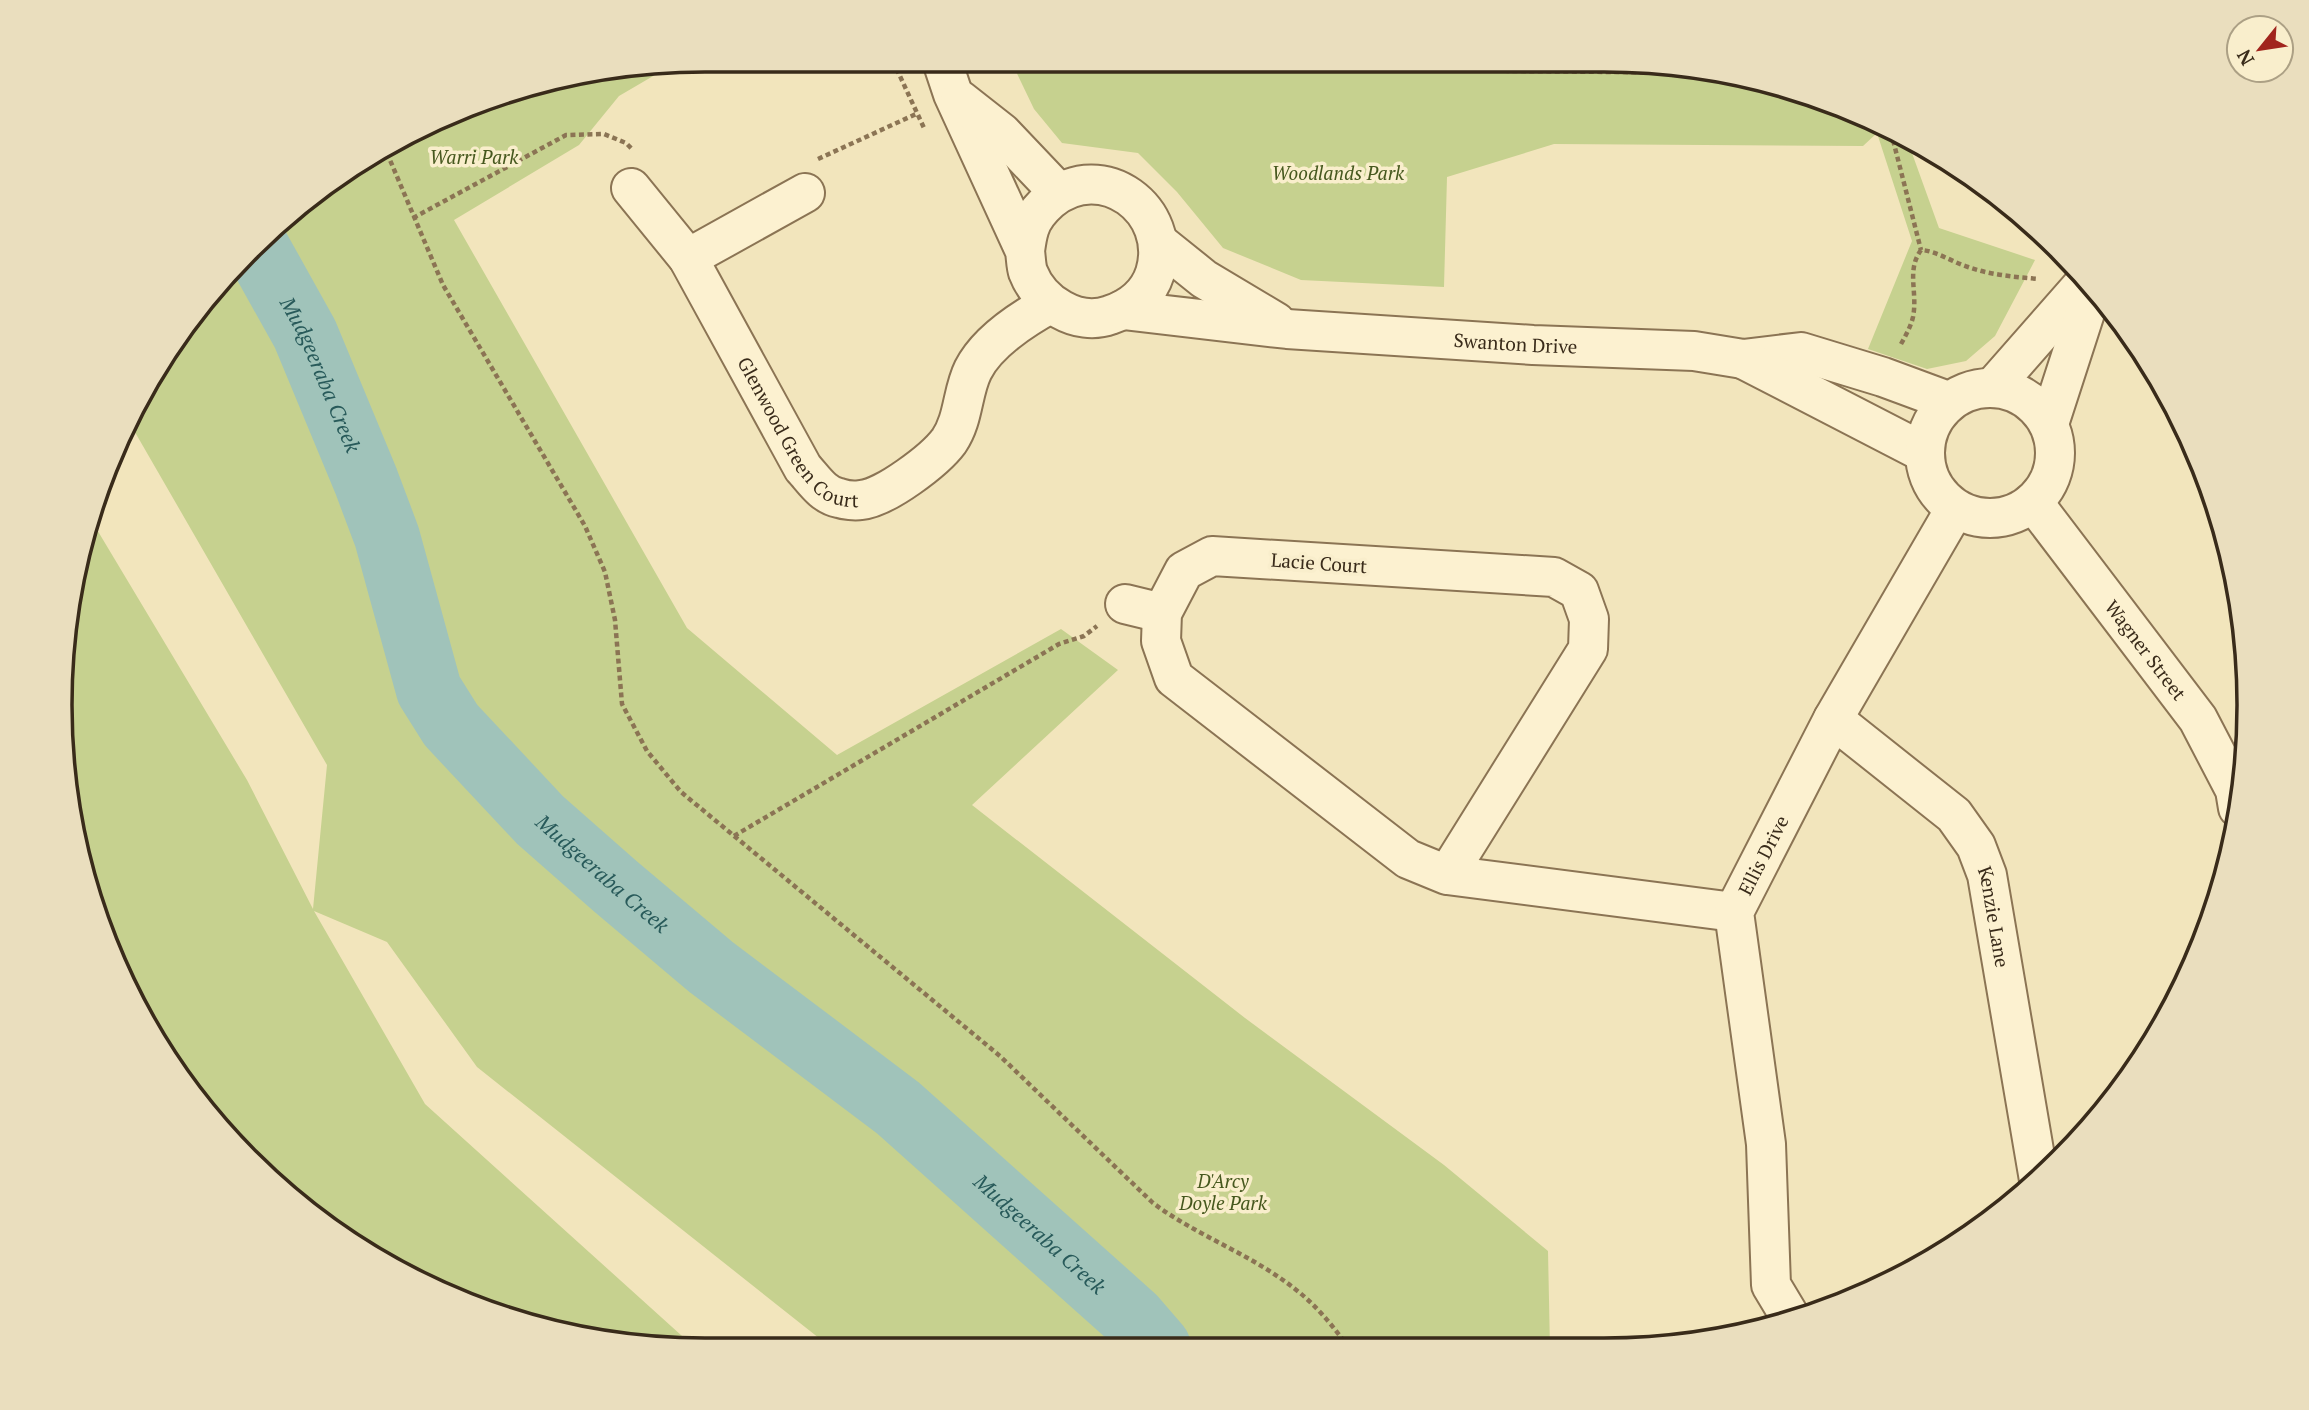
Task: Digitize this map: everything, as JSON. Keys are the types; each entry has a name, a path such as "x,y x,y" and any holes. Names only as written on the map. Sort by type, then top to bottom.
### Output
{"street":[{"path":"947,78 1059,193 1041,208 1029,228 1025,251"},
{"path":"947,78 1025,251 1032,280 1050,304"},
{"name":"Swanton Drive","path":"1050,304 1067,313 1086,318 1105,317 1123,310 1140,299 1152,282 1158,262 1158,242 1152,221 1139,204 1121,191 1100,185 1079,185 1059,193"},
{"name":"Glenwood Green Court","path":"631,188 688,258 803,468 824,492 838,498 862,500 926,466 949,441 962,416 973,369 996,342 1025,317 1050,304"},
{"path":"688,258 805,193"},
{"name":"Swanton Drive","path":"1158,242 1204,279 1287,329"},
{"path":"1994,386 2080,288"},
{"path":"2049,424 2089,299"},
{"name":"Swanton Drive","path":"1123,310 1287,329 1533,345 1694,351 1743,359 1801,352 1948,401"},
{"name":"Swanton Drive","path":"1743,359 1923,452"},
{"path":"1994,386 2016,392 2035,405 2049,424 2055,457 2052,474 2033,502 2016,513 1996,519 1975,517 1955,509 1938,494 1928,475 1923,452 1930,424 1948,401 1970,390 1994,386"},
{"name":"Wagner Street","path":"2033,502 2198,719 2232,785"},
{"name":"Ellis Drive","path":"1787,1311 1771,1285 1766,1144 1734,912 1833,719 1955,509"},
{"name":"Lacie Court","path":"1162,613 1184,572 1212,556 1554,577 1579,591 1589,619 1588,649 1447,875"},
{"path":"1125,604 1162,613 1161,641 1174,678 1408,859 1447,875 1734,912"},
{"name":"Kenzie Lane","path":"1833,719 1954,815 1976,846 1987,875 2037,1167"}],"path":[{"path":"414,218 566,135 604,134 626,143 638,156 631,188"},
{"path":"1859,370 1900,346 1913,320 1915,289 1912,266 1921,250 1894,142"},
{"path":"389,157 443,285 585,526 605,572 615,620 622,704 647,751 681,792 1000,1056 1153,1203 1176,1221 1247,1259 1293,1288 1313,1305 1341,1338"},
{"path":"1921,250 1989,274 2049,280"},
{"path":"734,836 1048,650 1084,636 1125,604"}],"green space":[{"name":"Woodlands Park","path":"1016,72 1645,73 1687,77 1768,93 1808,105 1876,134 1863,146 1554,144 1447,177 1444,287 1301,280 1223,248 1177,192 1138,153 1062,143 1034,109"},
{"path":"657,74 619,96 579,145 454,220 687,628 837,755 1061,629 1118,670 972,805 1245,1018 1444,1165 1548,1251 1550,1338 819,1338 477,1067 387,942 314,911 425,1104 684,1337 622,1333 541,1317 501,1305 425,1273 353,1232 287,1181 257,1153 229,1123 178,1057 137,985 120,947 93,869 77,788 73,746 73,664 77,622 97,529 247,780 313,909 327,765 134,431 137,425 178,353 229,287 287,229 353,178 425,137 501,105 581,84"},
{"name":"Woodlands Park","path":"1877,134 1912,152 1939,228 2035,260 1995,336 1966,361 1927,369 1868,349 1912,241"}],"waterway":[{"name":"Mudgeeraba Creek","path":"260,254 305,334 366,481 387,537 429,690 451,725 540,820 615,886 711,967 898,1108 1133,1318 1150,1338"}],"park label":[{"name":"Warri Park","path":"474,157"},
{"name":"D'Arcy Doyle Park","path":"1223,1192"}]}
